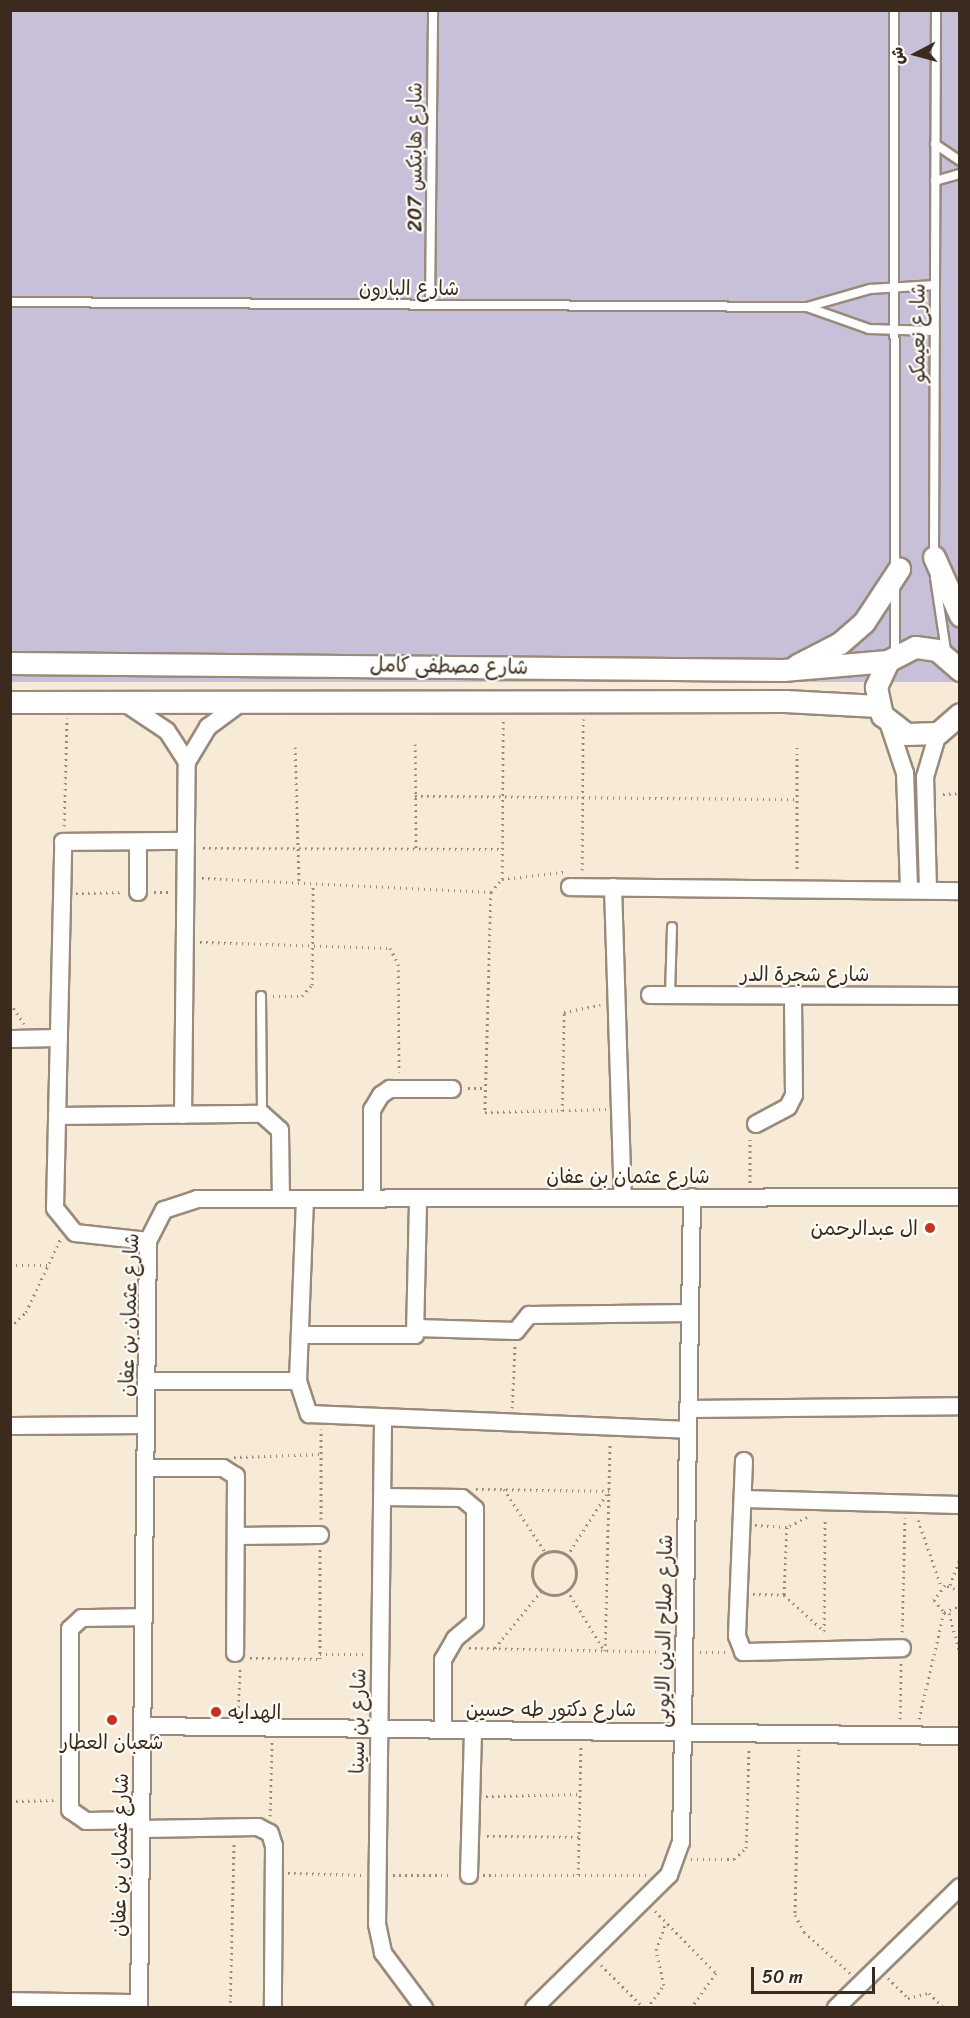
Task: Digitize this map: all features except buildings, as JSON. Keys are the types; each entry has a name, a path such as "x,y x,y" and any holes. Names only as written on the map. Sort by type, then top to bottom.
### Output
{"street":[{"path":"934,557 960,615"},
{"path":"783,670 840,643 884,598 899,569"},
{"name":"شارع مصطفى كامل","path":"10,663 783,670 809,669 891,658 926,647 955,662"},
{"path":"891,658 876,687 883,714 905,773 909,890"},
{"path":"809,669 823,685 809,701"},
{"name":"شارع مصطفى كامل","path":"10,702 583,704 809,701 883,714"},
{"path":"121,702 153,719 187,762"},
{"path":"183,1115 187,762 208,727 242,702"},
{"path":"883,714 917,737 938,733 958,718"},
{"path":"928,890 926,777 938,733"},
{"path":"148,1241 66,1227 55,1208 63,842 138,842 186,845"},
{"path":"138,842 138,892"},
{"path":"570,887 960,891"},
{"path":"614,887 622,1197"},
{"name":"شارع شجرة الدر","path":"650,994 960,996"},
{"path":"756,1124 788,1107 794,1095 794,996"},
{"path":"10,1040 59,1038"},
{"path":"372,1198 372,1110 381,1095 399,1089 452,1089"},
{"path":"57,1116 262,1114 279,1130 282,1199"},
{"name":"شارع صلاح الدين الايوبى","path":"677,1859 683,1730 692,1197"},
{"name":"شارع عثمان بن عفان","path":"139,2005 148,1241 164,1210 179,1202 282,1199 960,1197"},
{"path":"300,1335 408,1337 416,1328 418,1198"},
{"path":"305,1199 298,1381 309,1414 321,1419 688,1430"},
{"path":"416,1328 516,1331 529,1315 690,1313"},
{"path":"147,1381 298,1381"},
{"path":"688,1409 960,1406"},
{"name":"شارع بن سينا","path":"383,1421 378,1939 391,1966 424,2007"},
{"path":"10,1426 146,1425"},
{"path":"744,1461 737,1636 743,1652 902,1648"},
{"path":"146,1468 223,1468 236,1476 235,1653"},
{"path":"382,1497 462,1498 477,1518 475,1622 448,1648 443,1730"},
{"path":"742,1499 825,1505 960,1506"},
{"path":"236,1536 320,1535"},
{"path":"144,1617 82,1618 70,1629 70,1800 76,1818 86,1821 235,1828 270,1833 274,1846 273,2007"},
{"name":"شارع دكتور طه حسين","path":"142,1726 683,1730 960,1736"},
{"path":"469,1875 473,1730"},
{"path":"534,2007 644,1900 677,1859"},
{"path":"836,2007 960,1887"},
{"path":"10,2001 139,2005"}],"lane":[{"name":"شارع هايتكس 207","path":"430,305 433,10"},
{"name":"شارع نعيمكو","path":"891,658 899,569 894,10"},
{"name":"شارع نعيمكو","path":"936,10 934,557 955,662"},
{"path":"935,144 960,161"},
{"path":"935,181 960,174"},
{"name":"شارع البارون","path":"10,302 807,307 898,285 935,285"},
{"name":"شارع البارون","path":"807,307 848,324 897,330 934,331"},
{"path":"670,995 672,927"},
{"path":"261,996 262,1114"}],"path":[{"path":"63,842 67,702"},
{"path":"504,704 502,879 491,892 483,1107 491,1113 620,1109"},
{"path":"502,879 584,870 583,704"},
{"path":"415,744 416,849"},
{"path":"295,747 299,883"},
{"path":"797,747 797,869"},
{"path":"943,794 960,793"},
{"path":"415,796 796,799"},
{"path":"186,845 502,849"},
{"path":"186,877 491,892"},
{"path":"261,996 308,992 313,945 313,884"},
{"path":"185,941 390,948 395,954 399,1089"},
{"path":"10,1002 34,1039"},
{"path":"562,1111 564,1012 574,1006 617,1004"},
{"path":"751,1197 750,1140 756,1124"},
{"path":"10,1327 21,1320 66,1227"},
{"path":"10,1265 48,1265"},
{"path":"511,1425 516,1331"},
{"path":"238,1727 240,1658 320,1659 321,1419"},
{"path":"605,1651 610,1428"},
{"path":"223,1468 246,1453 321,1454"},
{"path":"462,1498 475,1489 609,1491"},
{"path":"504,1489 545,1552 567,1556"},
{"path":"567,1556 609,1491"},
{"path":"909,1504 941,1586 934,1600 944,1612 949,1613 960,1606"},
{"path":"907,1736 902,1648 909,1504"},
{"path":"741,1524 787,1527 825,1505"},
{"path":"824,1650 825,1505"},
{"path":"784,1595 787,1527"},
{"path":"545,1552 532,1570 541,1591 554,1595 567,1590 576,1573 567,1556"},
{"path":"950,1585 960,1559"},
{"path":"941,1586 950,1585 960,1591"},
{"path":"567,1590 605,1651"},
{"path":"494,1649 541,1591"},
{"path":"739,1594 784,1595 824,1631"},
{"path":"907,1736 944,1612"},
{"path":"949,1613 960,1654"},
{"path":"448,1648 743,1652"},
{"path":"320,1654 380,1654"},
{"path":"270,1833 273,1728"},
{"path":"578,1875 582,1730"},
{"path":"677,1859 734,1858 746,1848 750,1732"},
{"path":"800,1734 798,1924 861,1983"},
{"path":"471,1796 580,1794"},
{"path":"10,1801 70,1800"},
{"path":"230,2007 235,1828"},
{"path":"470,1836 579,1837"},
{"path":"644,1900 716,1972 691,2007"},
{"path":"589,1954 645,2007 664,1985 656,1950 666,1922"},
{"path":"877,1967 908,1998 929,1993 944,2007"}],"shaded area":[{"path":"11,11 959,11 959,682 11,682"}],"place":[{"name":"ال عبدالرحمن","path":"930,1228"},
{"name":"الهدايه","path":"216,1712"},
{"name":"شعبان العطار","path":"112,1720"}]}
